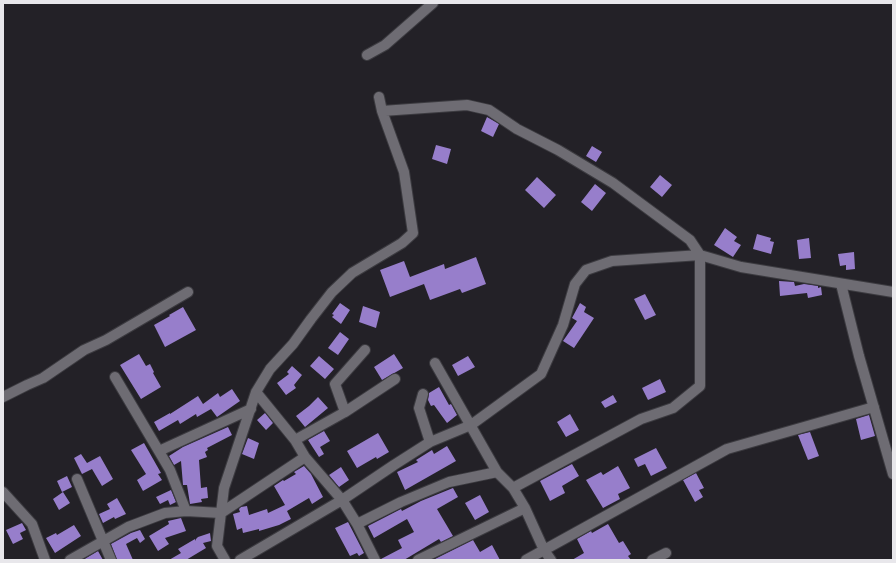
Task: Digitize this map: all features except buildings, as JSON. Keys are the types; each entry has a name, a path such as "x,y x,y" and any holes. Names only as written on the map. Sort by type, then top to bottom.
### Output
{"street":[{"path":"367,55 384,45 433,3"},
{"path":"225,560 218,546 224,488 256,392 270,369 292,344 332,292 352,273 402,243 413,233 404,172 382,111 379,97"},
{"path":"382,111 467,105 489,110 517,129 558,150 613,183 690,240 700,255 700,386 673,408 641,419 513,488"},
{"path":"240,560 342,500 394,464 430,442 471,425 541,374 564,325 576,284 586,270 612,261 700,255 741,267 893,292"},
{"path":"841,284 859,356 893,474"},
{"path":"3,397 43,378 84,350 106,340 188,292"},
{"path":"345,412 335,384 365,350"},
{"path":"435,363 497,472 513,488 525,508 544,550 551,560"},
{"path":"115,377 170,470 186,511"},
{"path":"295,440 345,412 395,379"},
{"path":"256,392 295,440 305,457 342,500 357,524 375,560"},
{"path":"423,394 419,408 430,442"},
{"path":"526,560 727,449 874,407"},
{"path":"159,451 251,409"},
{"path":"70,560 128,528 166,513 186,511 221,513 305,457"},
{"path":"357,524 401,502 449,482 497,472"},
{"path":"77,480 111,560"},
{"path":"3,492 32,524 45,560"},
{"path":"418,560 525,508"},
{"path":"652,560 666,553"}]}
